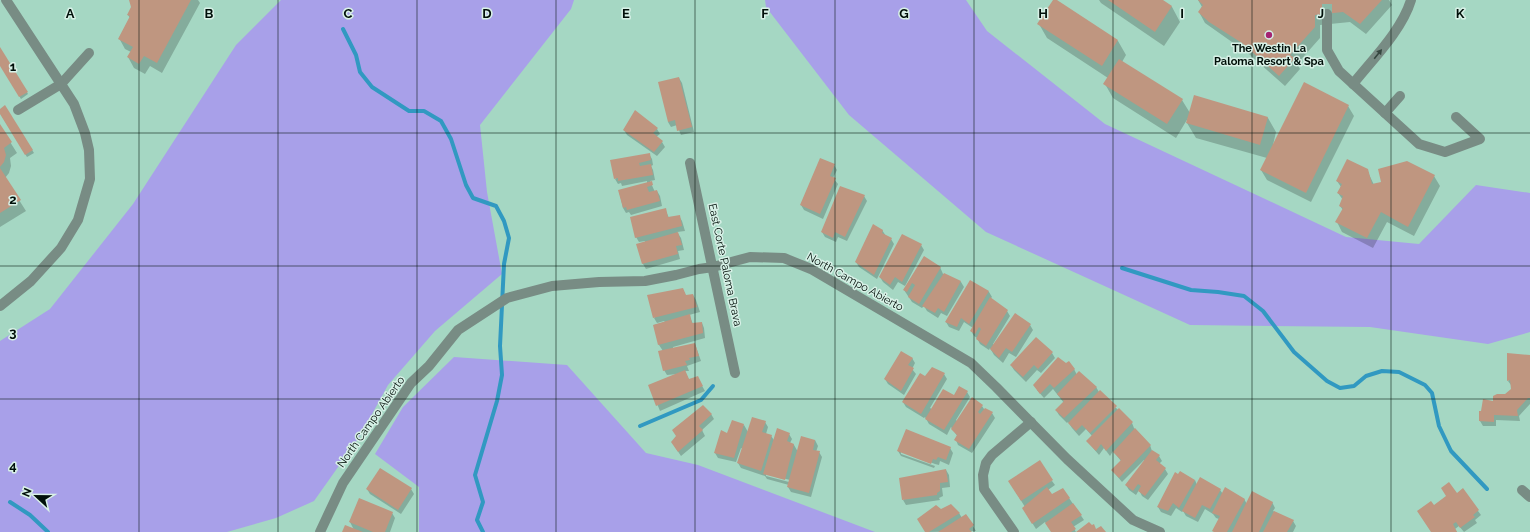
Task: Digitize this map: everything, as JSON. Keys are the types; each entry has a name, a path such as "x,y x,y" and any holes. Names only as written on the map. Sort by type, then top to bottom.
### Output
{"street":[{"path":"0,306 31,281 61,248 78,220 90,179 90,150 74,104 6,0"},
{"path":"1353,84 1385,45 1408,11 1411,0"},
{"path":"1326,14 1327,50 1339,70 1419,144 1445,152 1480,139 1456,117"},
{"path":"18,110 61,84 89,53"},
{"path":"1385,113 1400,96"},
{"name":"East Corte Paloma Brava","path":"690,163 736,373"},
{"name":"North Campo Abierto","path":"320,532 343,483 411,383 429,366 458,330 507,298 552,286 599,282 645,281 676,275 699,268 713,267 750,257 784,258 811,268 971,363 996,386 1067,459 1133,520 1160,532"},
{"path":"1014,532 984,489 978,474 992,455 1031,422"}],"shaded area":[{"path":"281,0 574,0 571,9 480,125 487,192 502,274 435,331 388,385 360,436 314,501 276,518 227,532 0,532 0,341 50,309 133,204 236,45"},
{"path":"765,0 966,0 987,31 1105,124 1346,237 1419,244 1476,185 1530,193 1530,332 1488,344 1370,327 1190,325 986,232 849,115 766,7"},
{"path":"454,357 567,365 646,453 698,465 875,532 419,532 419,487 375,454 403,407"}],"building":[{"path":"129,0 191,0 157,63 144,56 139,64 127,57 133,47 118,39 130,16 127,15 131,7"},
{"path":"1053,0 1057,0 1118,40 1102,66 1037,24"},
{"path":"1108,0 1163,0 1172,6 1155,32"},
{"name":"The Westin La Paloma Resort & Spa","path":"1198,0 1382,0 1360,24 1343,12 1315,15 1315,27 1290,55 1295,58 1279,76 1242,43 1209,22 1198,12 1203,5"},
{"path":"0,47 28,92 19,97 0,66"},
{"path":"1119,59 1183,99 1167,124 1103,84"},
{"path":"679,77 692,127 677,131 675,120 668,122 658,82"},
{"path":"1304,82 1349,105 1306,193 1260,170"},
{"path":"1194,95 1268,117 1260,145 1186,123"},
{"path":"5,105 33,150 25,155 0,114 0,109"},
{"path":"635,110 658,128 653,133 663,141 654,152 623,130"},
{"path":"0,124 12,142 4,148 6,155 4,162 0,167"},
{"path":"650,153 651,160 639,163 640,166 651,164 653,175 618,181 618,178 614,179 610,160"},
{"path":"820,158 835,164 830,176 836,178 820,214 800,205"},
{"path":"1347,159 1368,169 1372,184 1381,182 1378,169 1407,161 1435,175 1408,227 1381,212 1367,238 1335,222 1343,208 1339,206 1343,196 1337,193 1342,184 1336,181"},
{"path":"0,168 21,200 0,213"},
{"path":"652,181 653,185 647,187 649,192 657,190 660,201 627,210 626,207 623,208 618,190"},
{"path":"840,186 865,195 845,237 835,232 833,238 821,232"},
{"path":"666,208 668,217 680,215 682,226 635,238 630,217"},
{"path":"873,224 883,230 882,233 892,238 874,275 855,262"},
{"path":"678,232 682,245 676,246 678,254 642,264 636,244"},
{"path":"902,234 922,244 902,282 895,277 890,285 879,277"},
{"path":"924,256 941,267 919,304 908,297 915,285 912,283 907,292 903,290"},
{"path":"944,273 961,281 944,312 938,308 935,313 922,306"},
{"path":"970,280 989,291 969,324 961,318 957,327 945,322"},
{"path":"683,288 686,295 693,294 697,307 653,318 647,295"},
{"path":"990,297 1008,310 986,346 976,339 981,329 979,327 975,334 970,331"},
{"path":"1015,313 1031,324 1012,352 1006,348 999,358 990,349"},
{"path":"690,314 692,323 702,322 703,333 658,345 653,325"},
{"path":"1036,337 1053,352 1038,369 1034,365 1023,377 1010,365"},
{"path":"695,343 699,356 689,358 690,360 685,361 687,365 663,371 658,351"},
{"path":"901,351 913,358 908,365 914,368 901,391 884,379"},
{"path":"1507,353 1530,355 1530,398 1528,398 1517,410 1518,416 1494,415 1494,422 1479,421 1479,411 1481,411 1483,399 1493,401 1493,396 1497,394 1505,394 1511,389 1510,380 1507,381"},
{"path":"1058,357 1066,363 1069,361 1075,369 1054,388 1050,384 1040,394 1033,385"},
{"path":"932,367 945,373 921,414 902,402 920,373 925,376"},
{"path":"685,370 689,379 698,376 703,386 656,406 648,385"},
{"path":"1079,371 1097,387 1064,418 1055,410 1064,401 1057,394"},
{"path":"959,386 968,391 944,430 925,419 943,389 954,395"},
{"path":"1100,390 1117,406 1090,433 1082,425 1076,431 1068,423"},
{"path":"972,397 983,405 978,412 980,414 985,408 993,412 969,449 954,440 957,435 951,429"},
{"path":"703,405 712,414 699,426 703,430 678,452 671,442 676,436 672,430"},
{"path":"1119,408 1133,422 1106,451 1101,444 1096,451 1086,441"},
{"path":"752,417 766,421 762,432 772,435 761,471 737,463"},
{"path":"732,420 744,424 734,458 714,453 721,430 727,433"},
{"path":"777,428 790,433 787,441 794,444 785,480 763,474"},
{"path":"1135,428 1151,445 1119,478 1111,470 1121,460 1113,452"},
{"path":"906,429 951,447 946,460 938,457 936,460 933,459 931,464 897,451"},
{"path":"801,436 815,440 813,450 820,451 809,493 787,487"},
{"path":"1152,450 1160,455 1156,460 1166,468 1145,496 1138,491 1141,486 1138,484 1133,491 1125,485"},
{"path":"1040,460 1053,480 1021,501 1008,481"},
{"path":"380,468 412,488 398,510 366,489"},
{"path":"946,469 948,482 940,483 940,491 937,495 902,500 899,478"},
{"path":"1180,471 1195,480 1179,508 1173,503 1168,511 1157,507 1175,472 1178,474"},
{"path":"1200,477 1221,489 1210,509 1202,505 1195,518 1182,511"},
{"path":"1449,482 1457,493 1463,488 1479,510 1473,515 1475,517 1460,528 1456,522 1453,524 1457,532 1431,532 1417,511 1431,501 1434,505 1446,496 1441,488"},
{"path":"1047,487 1052,494 1063,488 1070,498 1032,524 1022,508"},
{"path":"1225,487 1245,499 1227,532 1214,532 1212,531 1220,516 1212,513"},
{"path":"1252,491 1273,502 1259,532 1232,532"},
{"path":"359,498 393,512 385,532 373,532 349,522"},
{"path":"1073,503 1082,515 1071,522 1076,529 1071,532 1051,532 1045,523"},
{"path":"951,504 960,513 929,532 925,532 917,519 936,505 941,509"},
{"path":"1274,511 1294,520 1287,532 1263,532"},
{"path":"966,514 974,525 969,529 972,532 938,532"},
{"path":"1089,522 1092,525 1094,524 1096,529 1101,526 1106,532 1076,532"},
{"path":"345,525 363,532 342,532"}],"waterway":[{"path":"343,29 356,55 360,72 372,87 409,111 424,111 441,121 451,139 466,185 473,198 496,206 504,221 509,238 504,264 500,346 502,375 497,401 475,475 483,502 477,520 483,532"},
{"path":"1122,268 1191,290 1244,296 1263,311 1294,352 1327,381 1340,388 1354,386 1366,376 1382,371 1399,372 1425,385 1432,393 1439,426 1451,451 1487,489"},
{"path":"640,426 701,400 713,386"},
{"path":"10,502 30,515 48,532"}],"tunnel":[{"path":"1327,0 1327,14"}],"place":[{"name":"The Westin La Paloma Resort & Spa","path":"1269,35"}]}
